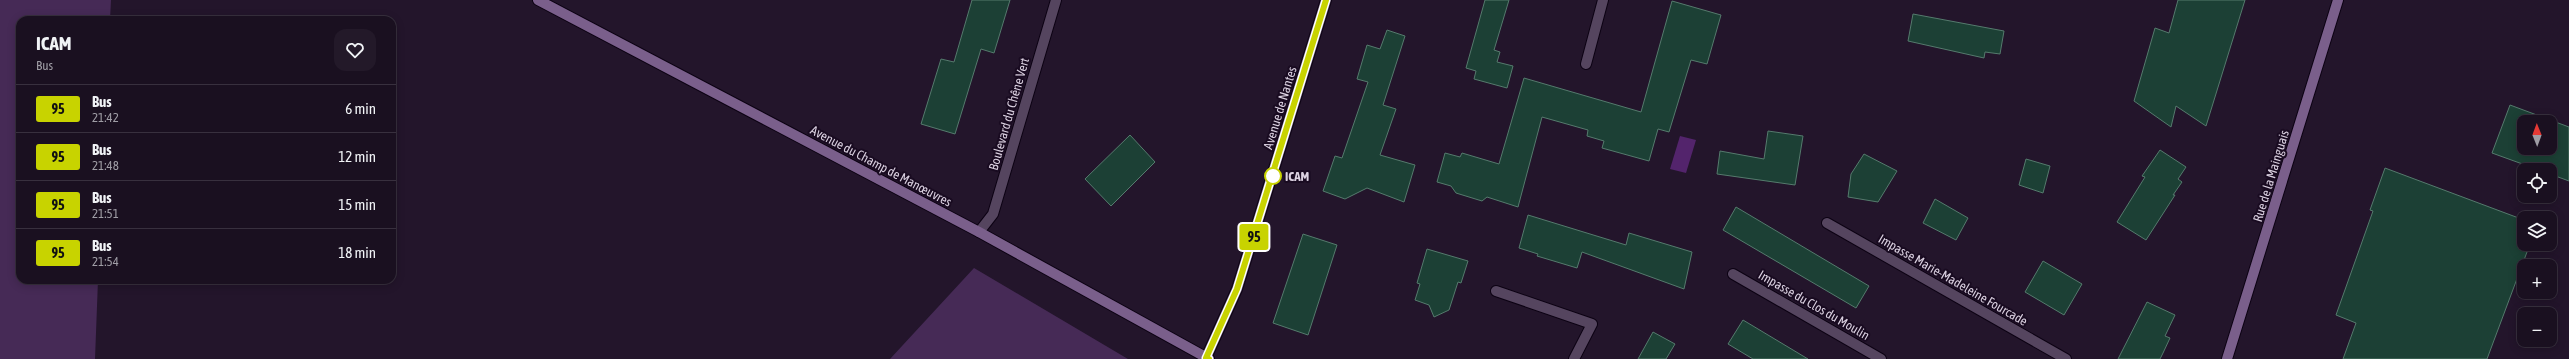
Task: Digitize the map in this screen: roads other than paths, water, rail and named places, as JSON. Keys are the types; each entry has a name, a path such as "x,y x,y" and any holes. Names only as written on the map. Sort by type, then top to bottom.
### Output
{"street":[{"name":"Avenue du Champ de Manœuvres","path":"538,0 979,232 1208,358"},
{"name":"Boulevard du Chêne Vert","path":"979,232 993,214 1056,0"},
{"name":"Avenue de Nantes","path":"1208,358 1237,289 1326,0"},
{"path":"1586,64 1603,0"},
{"name":"Rue de la Mainguais","path":"2227,359 2338,0"},
{"name":"Impasse Marie-Madeleine Fourcade","path":"1827,223 2066,359"},
{"name":"Impasse du Clos du Moulin","path":"1733,274 1881,359"},
{"path":"1496,291 1592,324 1574,359"}],"place":[{"name":"ICAM","path":"1273,176"}]}
